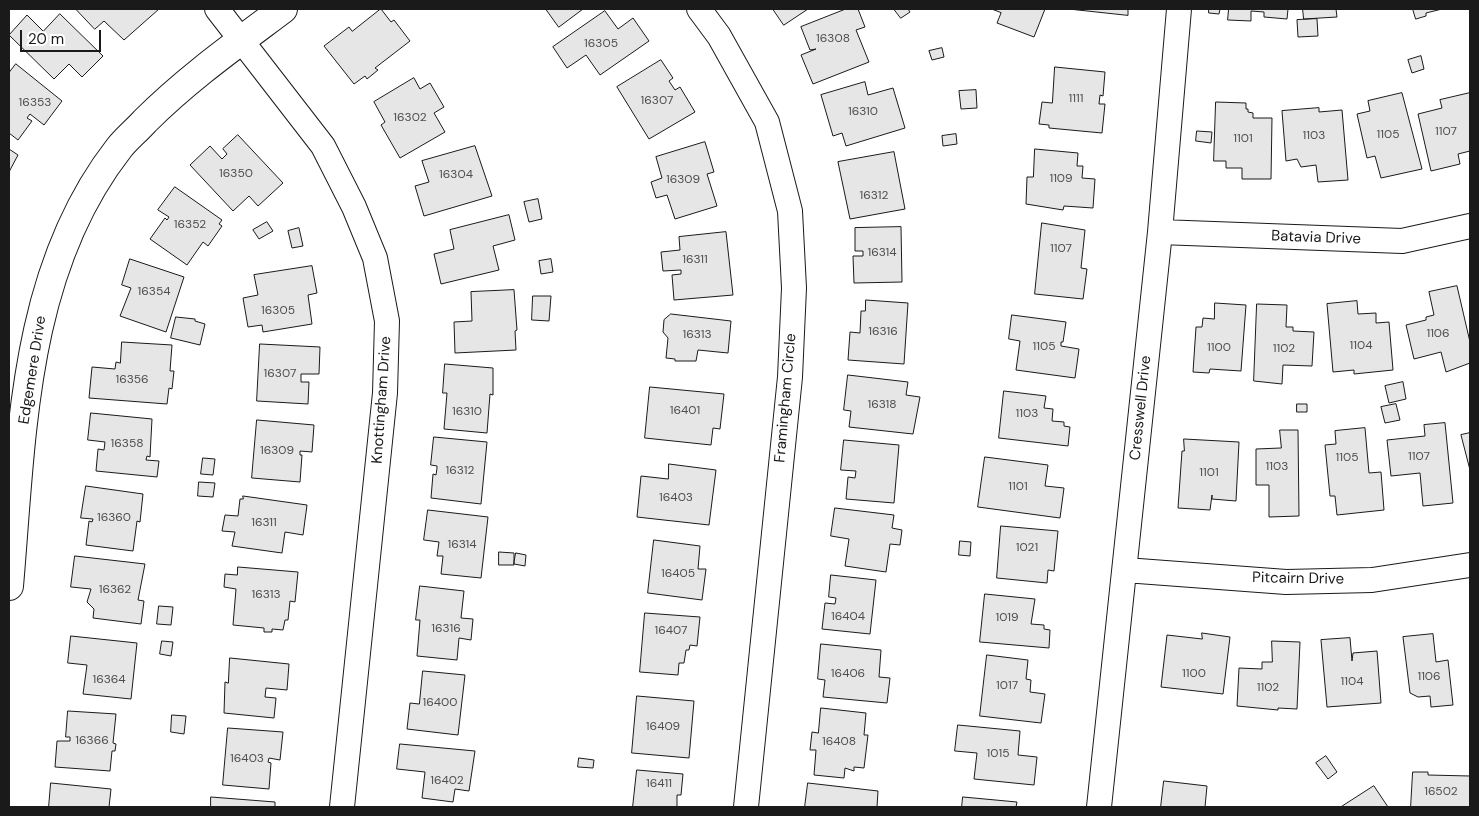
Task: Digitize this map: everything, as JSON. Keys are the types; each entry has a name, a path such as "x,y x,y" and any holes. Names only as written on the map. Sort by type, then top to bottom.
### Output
{"street":[{"name":"Knottingham Drive","path":"217,9 323,146 354,207 375,258 387,321 385,393 342,807"},
{"name":"Edgemere Drive","path":"9,586 23,433 36,331 56,261 83,204 119,148 178,88 283,9"},
{"name":"Framingham Circle","path":"699,9 719,36 768,122 790,211 794,288 790,377 746,807"},
{"name":"Cresswell Drive","path":"1099,807 1160,232 1179,9"},
{"name":"Batavia Drive","path":"1160,232 1402,241 1470,226"},
{"name":"Pitcairn Drive","path":"1125,570 1295,582 1372,580 1470,565"}],"building":[{"path":"76,9 159,9 124,40 104,21 95,29"},
{"path":"381,9 391,22 394,20 410,41 375,68 378,70 367,79 365,76 354,84 324,46 349,27 352,31"},
{"path":"546,9 583,9 559,27"},
{"path":"773,9 808,9 784,25"},
{"path":"846,9 858,9 865,27 856,30 869,62 813,84 801,55 816,49 810,50 801,27"},
{"path":"894,9 908,9 910,12 901,18"},
{"path":"992,9 1045,9 1034,37 997,23 1001,13"},
{"path":"1069,9 1128,9 1128,15"},
{"path":"1209,9 1220,9 1219,14 1209,13"},
{"path":"1229,9 1288,9 1287,19 1264,17 1264,12 1251,11 1251,21 1228,20"},
{"path":"1303,9 1336,9 1337,17 1304,19"},
{"path":"1413,9 1442,9 1426,13 1426,16 1416,19"},
{"path":"605,11 618,29 633,18 649,41 600,75 586,55 567,68 553,47"},
{"path":"60,14 103,56 82,77 69,64 54,79 9,35 27,15 43,31"},
{"path":"1317,19 1318,36 1298,37 1297,20"},
{"path":"942,48 944,57 932,60 929,51"},
{"path":"1421,56 1424,69 1412,73 1408,60"},
{"path":"661,60 673,78 669,81 675,90 680,87 695,112 649,139 617,87"},
{"path":"16,64 62,101 44,125 30,114 27,118 32,121 18,140 9,133 9,73"},
{"path":"1055,67 1105,72 1103,96 1100,95 1099,104 1105,104 1102,133 1049,128 1049,125 1039,124 1042,102 1052,103"},
{"path":"414,78 420,89 430,83 444,107 434,113 445,132 400,158 381,125 385,122 374,102"},
{"path":"865,82 868,95 893,88 905,128 846,146 842,133 833,136 821,95"},
{"path":"976,90 977,108 961,109 959,91"},
{"path":"1402,93 1422,169 1381,178 1375,156 1367,158 1357,114 1370,111 1368,101"},
{"path":"1470,93 1470,151 1458,154 1460,164 1431,171 1418,114 1442,108 1440,100"},
{"path":"1216,102 1246,103 1246,109 1248,109 1248,112 1253,113 1253,118 1272,118 1271,179 1242,179 1242,168 1226,168 1226,161 1214,161"},
{"path":"1319,108 1319,112 1342,110 1348,180 1318,182 1316,165 1301,167 1297,159 1286,161 1282,111"},
{"path":"1197,131 1212,132 1211,143 1196,141"},
{"path":"956,134 957,144 943,146 942,136"},
{"path":"238,135 283,183 258,206 249,196 233,211 190,165 210,146 222,159 227,154 223,149"},
{"path":"705,142 714,172 707,174 717,206 675,219 667,195 656,198 651,182 662,178 656,157"},
{"path":"475,146 492,196 424,216 415,186 429,182 422,161"},
{"path":"9,149 18,155 9,172"},
{"path":"1035,149 1078,153 1077,166 1083,166 1082,178 1095,179 1093,208 1064,206 1063,210 1026,204 1027,177 1033,177"},
{"path":"894,152 905,209 850,219 838,162"},
{"path":"175,187 222,220 219,224 222,226 208,246 203,242 187,265 150,239 165,218 167,220 169,217 158,210"},
{"path":"538,199 542,219 529,222 524,202"},
{"path":"509,215 515,240 493,246 499,270 441,284 434,254 454,249 450,230"},
{"path":"267,222 273,231 259,239 253,230"},
{"path":"1042,223 1085,230 1081,268 1087,269 1083,299 1035,294"},
{"path":"901,227 902,282 854,283 853,256 863,256 863,251 855,251 855,228"},
{"path":"299,228 303,246 292,248 288,231"},
{"path":"726,232 733,295 674,300 672,275 681,274 681,270 663,271 661,252 680,250 679,237"},
{"path":"130,259 184,277 166,332 120,316 131,288 122,285"},
{"path":"551,259 553,272 541,274 539,261"},
{"path":"312,266 317,293 308,295 312,324 263,332 262,325 248,327 243,298 258,295 254,275"},
{"path":"1457,286 1470,342 1470,363 1446,372 1441,352 1414,359 1406,325 1426,320 1426,317 1434,315 1429,292"},
{"path":"514,290 517,330 515,331 516,350 455,353 454,322 472,321 471,292"},
{"path":"533,296 551,296 549,321 532,320"},
{"path":"866,300 908,303 904,364 848,360 850,332 860,333 861,311 865,311"},
{"path":"1357,301 1358,314 1376,313 1376,323 1389,322 1393,370 1354,374 1354,370 1333,372 1327,304"},
{"path":"1215,303 1246,305 1241,371 1210,369 1209,373 1193,372 1196,327 1202,327 1203,318 1214,319"},
{"path":"1257,304 1287,305 1286,327 1293,327 1293,331 1314,332 1312,366 1283,365 1282,384 1254,381"},
{"path":"671,314 731,321 728,353 698,350 696,361 675,361 675,359 666,358 668,338 663,332 664,320"},
{"path":"1012,315 1066,322 1061,346 1079,349 1075,378 1016,370 1020,341 1009,339"},
{"path":"176,317 195,319 195,321 205,324 200,345 171,338"},
{"path":"122,342 172,345 170,371 174,371 172,389 169,388 167,404 89,398 92,367 115,369 116,362 120,363"},
{"path":"260,344 320,347 319,374 301,374 301,382 309,382 308,404 257,401"},
{"path":"445,364 493,368 493,395 490,394 487,433 444,429 447,393 443,393"},
{"path":"848,375 908,382 906,395 920,397 913,434 849,427 851,411 844,410"},
{"path":"1403,382 1406,399 1389,403 1385,386"},
{"path":"650,387 724,394 720,429 713,428 711,445 645,438"},
{"path":"1004,391 1046,396 1044,408 1053,409 1052,421 1064,422 1064,426 1070,427 1068,446 999,438"},
{"path":"1297,404 1307,404 1307,412 1297,412"},
{"path":"1396,404 1400,420 1385,423 1381,407"},
{"path":"91,413 152,419 150,457 147,456 146,460 159,461 157,477 96,471 98,449 104,450 105,442 88,440"},
{"path":"257,420 314,425 312,452 300,451 300,455 302,455 300,482 252,478"},
{"path":"1445,423 1453,503 1423,506 1420,473 1391,476 1387,440 1425,436 1424,425"},
{"path":"1365,428 1369,473 1381,472 1384,510 1337,515 1335,496 1330,496 1325,445 1336,444 1335,431"},
{"path":"1280,430 1298,430 1299,516 1269,517 1269,485 1256,485 1256,449 1281,448"},
{"path":"1470,433 1470,470 1461,435"},
{"path":"434,437 487,442 481,504 431,498 433,474 436,475 437,468 437,466 431,465"},
{"path":"1184,439 1239,442 1236,501 1212,499 1212,495 1210,510 1178,508"},
{"path":"844,440 899,445 894,503 846,499 848,477 855,478 856,471 841,470"},
{"path":"985,457 1048,465 1045,486 1064,488 1060,518 978,507"},
{"path":"203,458 215,459 213,475 201,474"},
{"path":"669,464 716,470 709,525 637,517 641,476 668,479"},
{"path":"199,482 215,483 213,497 198,496"},
{"path":"86,486 143,494 140,522 137,521 133,551 86,545 89,521 92,522 93,519 81,518"},
{"path":"243,496 307,505 303,535 285,532 282,553 232,546 235,532 222,531 225,515 238,516 240,499 243,499"},
{"path":"835,508 894,515 892,528 902,530 900,545 890,544 886,572 845,566 849,539 831,536"},
{"path":"428,510 488,517 481,578 441,574 443,556 437,556 439,542 424,540"},
{"path":"1001,526 1058,531 1054,571 1048,570 1047,583 997,578"},
{"path":"654,540 700,546 698,569 706,569 702,600 648,593"},
{"path":"960,541 971,542 970,556 959,555"},
{"path":"499,552 514,553 514,565 499,565"},
{"path":"516,553 526,555 525,566 514,564"},
{"path":"75,556 145,564 138,600 144,601 141,624 93,618 94,609 87,602 91,589 71,587"},
{"path":"238,567 298,572 295,602 290,601 288,620 285,620 283,630 272,629 272,632 264,632 264,628 233,625 236,589 224,587 225,574 237,575"},
{"path":"831,575 876,580 870,634 822,629 825,603 835,604 836,598 829,597"},
{"path":"420,586 464,591 461,618 473,619 471,640 459,638 457,660 417,656 420,620 416,620"},
{"path":"985,594 1035,599 1031,624 1044,625 1044,629 1050,630 1049,648 980,642"},
{"path":"159,606 173,607 171,625 157,624"},
{"path":"645,613 700,617 697,646 690,645 689,650 686,650 684,663 679,663 678,675 640,672"},
{"path":"1202,633 1230,637 1223,694 1161,687 1167,635 1202,639"},
{"path":"1433,634 1436,662 1448,660 1453,705 1431,707 1430,696 1418,697 1410,693 1403,637"},
{"path":"71,636 137,643 131,699 83,694 87,665 68,663"},
{"path":"1350,638 1352,661 1353,653 1377,651 1381,703 1327,707 1321,640"},
{"path":"162,641 173,642 171,656 160,654"},
{"path":"1272,641 1300,642 1297,709 1278,708 1278,710 1237,706 1239,668 1262,669 1262,662 1272,662"},
{"path":"821,644 881,650 879,677 890,678 887,703 823,697 825,680 818,679"},
{"path":"987,655 1028,660 1026,679 1031,680 1030,692 1045,694 1041,723 980,716"},
{"path":"230,658 289,664 287,690 266,688 265,697 276,698 274,718 224,713 225,682 228,683"},
{"path":"423,671 465,675 458,735 407,729 410,703 419,704"},
{"path":"637,696 694,701 689,758 632,753"},
{"path":"821,708 866,713 864,735 868,735 864,768 854,767 854,771 845,768 844,778 814,775 816,750 810,750 812,732 818,733"},
{"path":"68,711 116,714 113,743 116,744 115,751 112,751 110,771 55,767 57,741 70,741 70,737 66,737"},
{"path":"172,715 186,716 184,734 171,732"},
{"path":"958,725 1020,731 1018,755 1037,757 1034,785 974,779 977,753 955,751"},
{"path":"228,728 283,732 280,760 269,758 268,762 271,763 269,789 223,785"},
{"path":"400,744 475,751 469,791 455,789 453,802 422,798 425,772 397,769"},
{"path":"1326,756 1337,772 1328,779 1316,763"},
{"path":"579,758 594,760 593,768 578,767"},
{"path":"637,770 683,774 681,795 677,795 677,807 633,807"},
{"path":"1413,772 1428,772 1428,775 1470,776 1470,807 1411,807"},
{"path":"1164,781 1207,786 1205,807 1161,807"},
{"path":"51,783 111,789 109,807 49,807"},
{"path":"808,783 878,791 877,807 805,807"},
{"path":"1374,786 1388,807 1341,807"},
{"path":"211,797 275,802 275,807 211,807"},
{"path":"963,797 1017,802 1016,807 962,807"}]}
